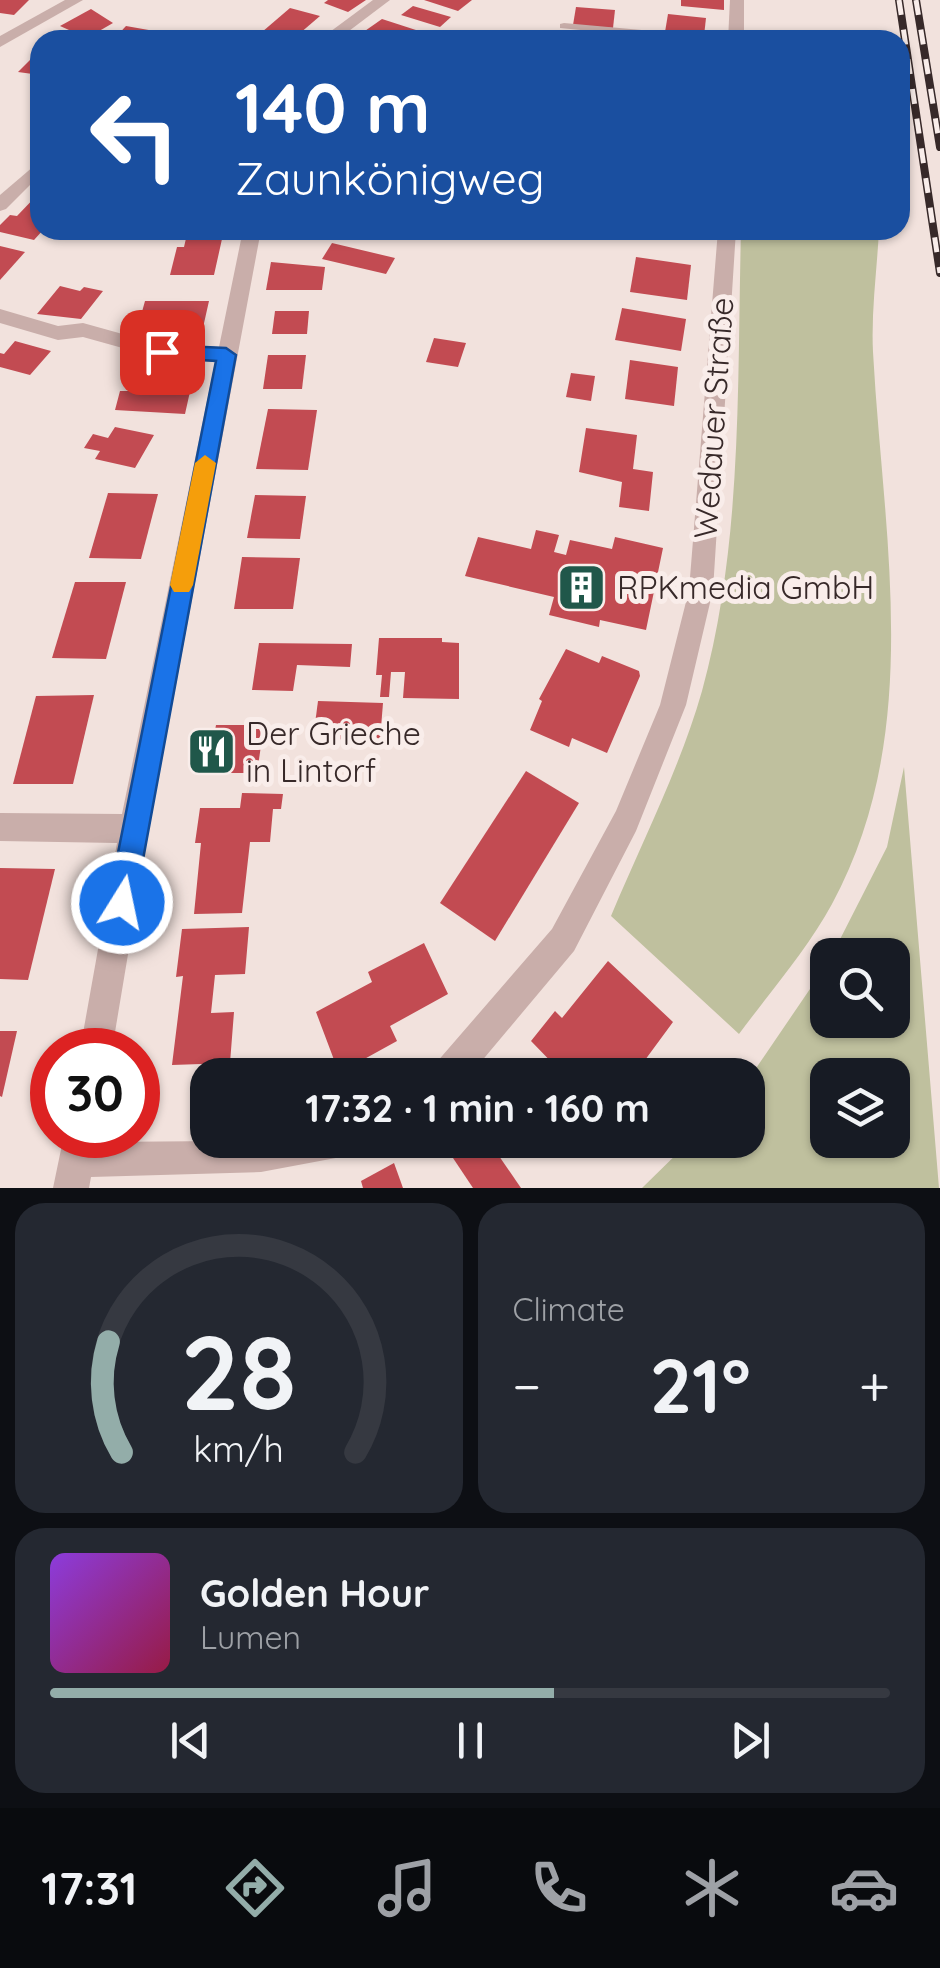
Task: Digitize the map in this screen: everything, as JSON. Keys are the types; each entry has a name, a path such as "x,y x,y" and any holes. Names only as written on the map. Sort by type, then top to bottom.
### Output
{"street":[{"path":"4,38 76,0"},
{"path":"341,30 383,0"},
{"path":"736,30 738,0"},
{"path":"4,38 30,41"},
{"path":"0,205 30,175"},
{"path":"100,1028 134,830 250,240"},
{"name":"Wedauer Straße","path":"462,1058 562,940 626,821 673,705 700,590 726,240"},
{"path":"0,316 58,332 83,330 162,352 226,355"},
{"path":"0,827 134,830"},
{"path":"76,1161 190,1157"}],"lane":[{"path":"564,26 608,30"}],"green space":[{"path":"741,240 878,240 873,352 891,633 888,703 879,771 861,838 832,904 800,954 739,1034 611,916 660,805 702,691 725,578 735,462"},
{"path":"904,767 939,1188 642,1188 673,1158 765,1158 763,1058 810,989 810,1038 910,1038 910,938 841,938 887,847"}],"building":[{"path":"0,0 29,0 14,15 0,13"},
{"path":"366,0 348,12 324,3"},
{"path":"424,0 472,0 458,11"},
{"path":"681,0 724,0 724,10 681,6"},
{"path":"413,6 451,17 440,27 401,15"},
{"path":"576,7 615,10 613,28 573,25"},
{"path":"290,8 320,16 304,30 264,30"},
{"path":"91,9 113,23 101,30 69,30 60,26"},
{"path":"668,14 706,18 705,30 665,30"},
{"path":"382,19 416,30 366,30"},
{"path":"30,60 30,74 18,72"},
{"path":"30,202 30,239 0,232 0,225 10,215 17,216"},
{"path":"186,240 222,240 214,275 170,275 177,247 184,247"},
{"path":"332,243 395,258 386,274 322,259"},
{"path":"0,246 25,252 0,280"},
{"path":"636,257 691,265 687,300 630,292"},
{"path":"271,262 325,267 322,290 266,290"},
{"path":"60,286 103,291 81,319 37,314"},
{"path":"145,301 209,301 202,332 165,332 166,328 156,328 159,319 140,319"},
{"path":"622,308 686,319 681,351 615,340"},
{"path":"275,311 309,311 307,334 272,334"},
{"path":"434,338 466,343 458,367 426,362"},
{"path":"15,341 51,351 30,375 0,367 0,353 4,354"},
{"path":"268,355 306,355 302,389 263,389"},
{"path":"630,360 678,367 674,406 625,399"},
{"path":"571,373 595,376 591,401 566,397"},
{"path":"193,378 185,414 115,410 120,391 149,391 152,379"},
{"path":"268,409 317,410 308,470 256,469"},
{"path":"115,427 154,435 135,468 95,459 100,451 84,448 93,434 108,438"},
{"path":"586,428 637,435 633,469 653,472 649,511 619,507 622,482 579,472"},
{"path":"108,493 158,494 141,559 89,558"},
{"path":"255,495 306,496 300,539 247,538"},
{"name":"RPKmedia GmbH","path":"536,530 559,535 554,552 566,555 570,540 612,549 615,537 663,548 646,630 600,620 599,627 549,615 554,597 465,576 478,537 531,549"},
{"path":"242,557 300,558 293,609 234,609"},
{"path":"75,582 126,582 106,659 52,658"},
{"path":"379,638 442,638 442,642 459,643 459,699 403,698 405,672 391,672 389,697 380,697 382,675 376,675"},
{"path":"259,643 352,644 350,667 297,665 293,691 252,690"},
{"path":"566,649 599,663 602,656 639,671 607,753 572,738 569,747 530,730 542,701 539,699"},
{"path":"94,695 73,784 13,784 36,696"},
{"path":"318,701 383,703 380,740 313,739"},
{"path":"216,725 264,725 257,773 207,773"},
{"path":"526,771 579,803 495,941 440,903"},
{"path":"242,793 283,794 281,809 273,809 270,842 250,842 242,913 194,914 201,843 195,843 200,808 240,808"},
{"path":"0,868 55,869 28,980 0,979"},
{"path":"249,927 245,974 215,975 211,1013 234,1012 230,1058 190,1058 190,1064 172,1065 183,976 176,977 182,929"},
{"path":"424,943 448,994 390,1026 397,1041 366,1058 333,1058 316,1012 372,982 368,972"},
{"path":"608,961 673,1022 647,1058 548,1058 531,1041 555,1011 562,1018"},
{"path":"0,1031 17,1031 2,1097 0,1096"},
{"path":"453,1158 500,1158 521,1188 473,1188"},
{"path":"394,1163 403,1188 363,1188 361,1181"}],"railway":[{"path":"899,0 904,30"},
{"path":"916,0 940,147"},
{"path":"910,73 940,273"}],"slow traffic":[{"path":"181,585 205,463"}],"place":[{"name":"RPKmedia GmbH","path":"582,587"},
{"name":"Der Grieche in Lintorf","path":"211,751"}],"route":[{"path":"122,903 226,355 162,352"}]}
